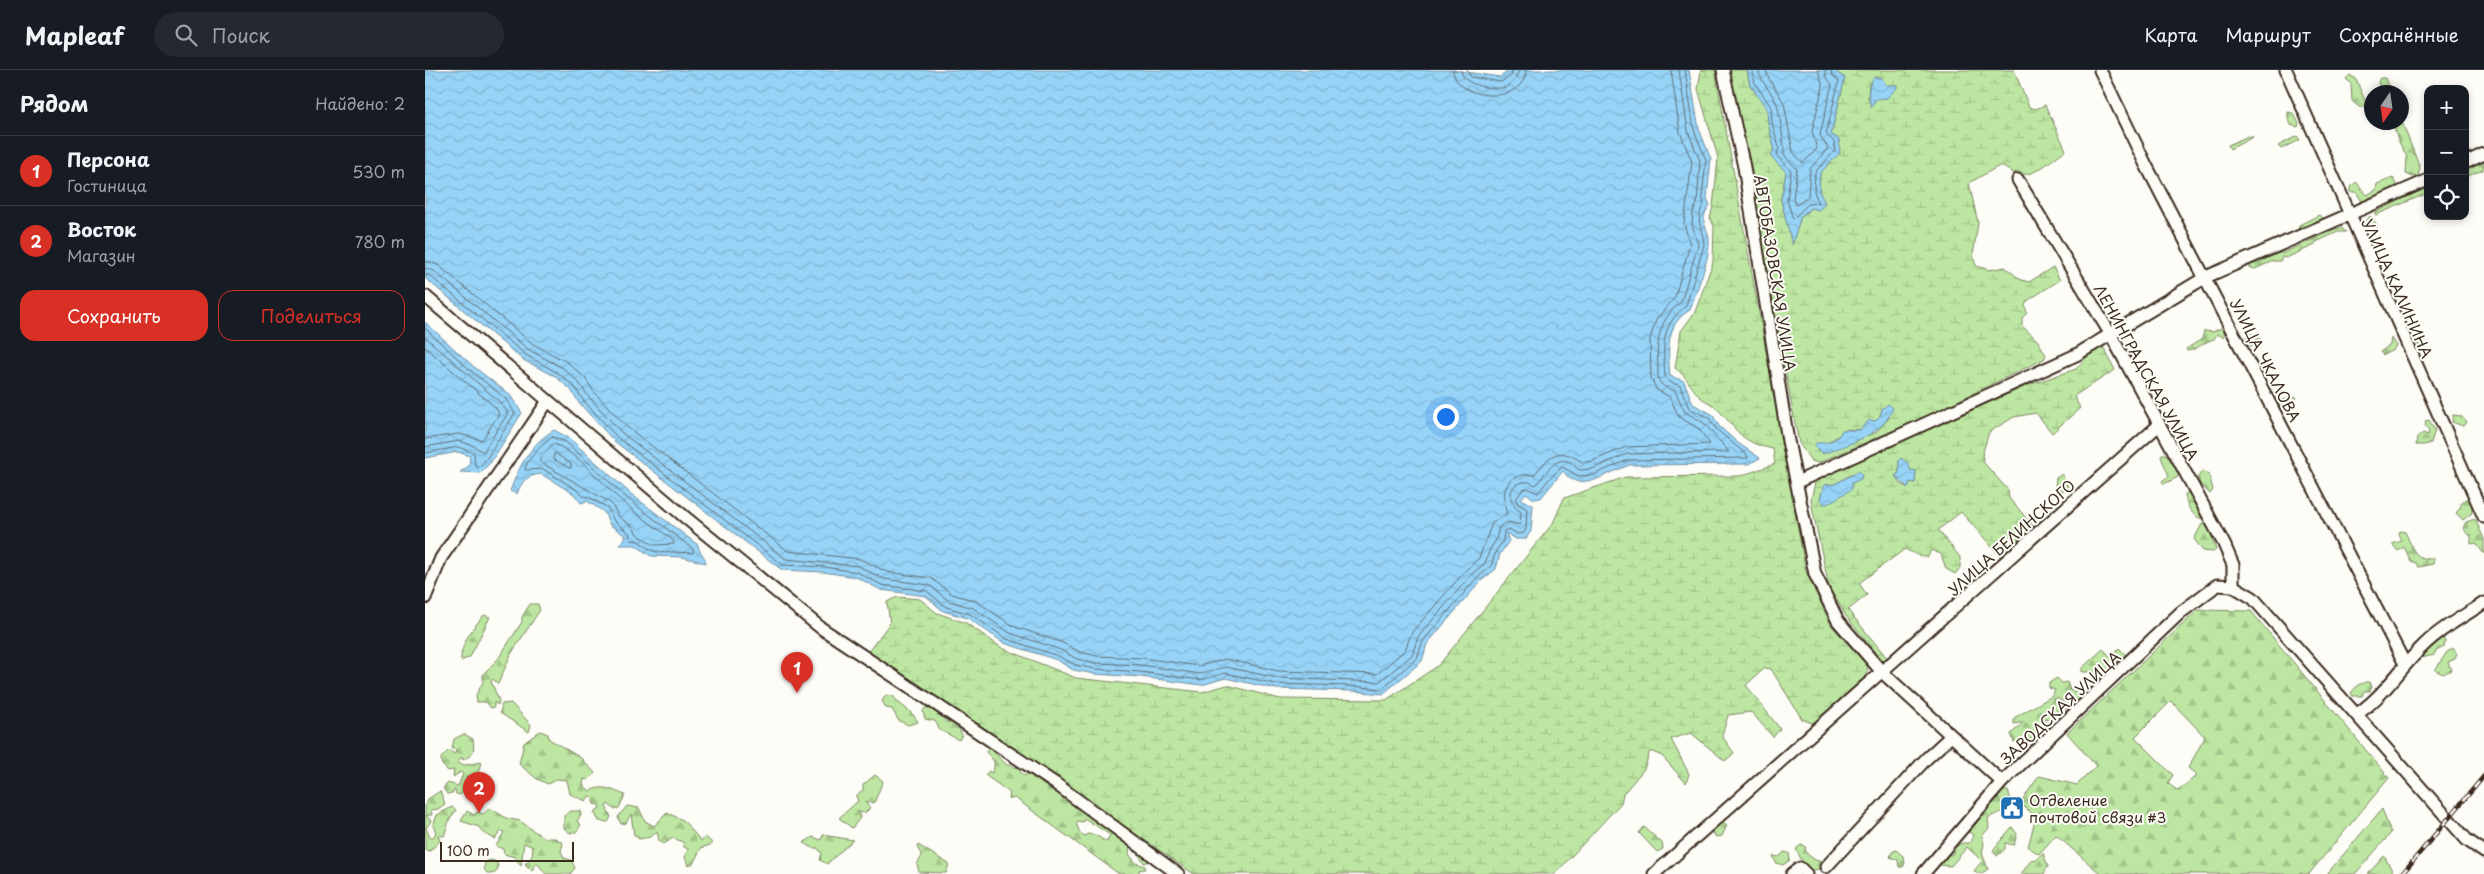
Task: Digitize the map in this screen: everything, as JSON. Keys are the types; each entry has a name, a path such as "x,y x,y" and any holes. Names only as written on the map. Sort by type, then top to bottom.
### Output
{"street":[{"name":"АВТОБАЗОВСКАЯ УЛИЦА","path":"1723,70 1744,167 1788,441 1797,482"},
{"name":"УЛИЦА ЧКАЛОВА","path":"2100,70 2145,164 2206,277 2405,664"},
{"name":"УЛИЦА КАЛИНИНА","path":"2286,70 2484,518"},
{"path":"2469,161 2484,154"},
{"name":"ЛЕНИНГРАДСКАЯ УЛИЦА","path":"2018,180 2111,335 2224,544 2233,565 2233,586"},
{"path":"2002,782 1882,672 1838,621 1815,574 1797,482 2076,355 2206,277 2424,182"},
{"path":"425,296 686,518 821,628 1056,784 1178,874"},
{"path":"425,598 441,558 549,401"},
{"name":"УЛИЦА БЕЛИНСКОГО","path":"1654,874 2159,426"},
{"name":"ЗАВОДСКАЯ УЛИЦА","path":"1923,874 2002,782 2180,613 2217,585 2233,586"},
{"path":"2233,586 2253,598 2467,840 2484,852"},
{"path":"2357,714 2376,701 2405,664 2426,643 2484,603"},
{"path":"1826,867 1926,759 1951,736"},
{"path":"1792,874 1800,868 1806,874"}],"green space":[{"path":"1701,70 1715,70 1806,572 1831,625 1868,666 1862,682 1855,690 1814,724 1802,719 1771,669 1765,668 1746,685 1780,729 1773,737 1751,712 1728,715 1722,736 1734,753 1725,761 1691,733 1671,739 1689,774 1686,783 1662,756 1650,751 1644,769 1623,794 1621,803 1555,874 1194,874 927,691 867,653 890,623 887,602 897,597 920,599 937,613 966,623 1002,648 1076,678 1202,692 1227,685 1280,699 1386,700 1439,665 1553,523 1564,498 1626,477 1740,476 1775,464 1773,449 1761,446 1745,438 1714,406 1700,397 1685,377 1675,368 1681,331 1695,312 1713,262 1714,226 1710,218 1713,207 1718,158 1698,89"},
{"path":"1729,70 1747,70 1750,85 1767,109 1768,123 1774,147 1771,157 1786,172 1781,200 1792,244 1801,216 1811,208 1819,191 1820,173 1840,153 1831,134 1845,78 1833,70 2014,70 2029,107 2036,109 2045,105 2066,150 2034,172 2019,174 2001,165 1969,183 1978,223 1973,255 1976,266 1990,270 2005,267 2021,280 2029,282 2053,267 2060,280 2027,301 2025,306 2027,313 2022,318 2022,326 2038,341 2046,355 2044,359 1920,419 1818,463 1811,461 1799,443 1751,178","holes":["1869,83 1886,85 1887,98 1868,99","1882,409 1889,418 1876,432 1817,451 1847,429 1860,430 1869,421 1875,421 1880,416"]},
{"path":"2350,75 2356,79 2364,98 2364,107 2359,107 2352,101 2351,84 2346,79"},
{"path":"2380,78 2385,78 2388,85 2379,85"},
{"path":"2288,112 2293,113 2299,123 2298,127 2291,125 2288,119"},
{"path":"2395,130 2405,130 2420,168 2418,176 2413,177 2406,174 2407,157"},
{"path":"2248,136 2253,137 2230,149 2228,145"},
{"path":"2297,136 2300,140 2281,149 2278,146"},
{"path":"2484,160 2483,170 2469,175 2469,167"},
{"path":"2393,178 2397,184 2390,195 2363,203 2356,192 2350,192 2350,188 2356,182 2367,195 2376,190 2377,184"},
{"path":"2424,189 2424,195 2376,215 2374,213"},
{"path":"2319,215 2323,218 2320,222 2313,223 2313,226 2308,226 2300,232 2298,230 2299,225"},
{"path":"2370,216 2377,225 2376,231 2372,231 2365,221"},
{"path":"2342,228 2346,232 2338,232 2286,258 2282,257 2280,261 2273,261 2255,269 2249,267 2252,264 2283,253 2335,229"},
{"path":"2221,328 2225,333 2223,337 2217,334 2214,339 2187,351 2186,349 2202,339 2204,331 2213,332"},
{"path":"2248,332 2260,339 2261,343 2250,346 2246,340"},
{"path":"2421,334 2427,346 2420,349 2416,340"},
{"path":"2391,338 2396,346 2393,350 2383,355 2380,352 2390,345"},
{"path":"2104,348 2115,370 2074,396 2080,408 2052,433 2036,413 2014,417 1989,432 1982,455 1984,463 2008,490 2009,498 2034,527 2017,545 2000,556 1961,512 1938,530 1960,557 1960,568 1955,574 1946,569 1941,554 1931,550 1928,557 1919,556 1905,549 1859,583 1867,595 1848,610 1888,659 1883,662 1846,616 1829,587 1811,499 1815,483 1833,472 2026,386 2076,369 2094,349","holes":["1899,460 1910,470 1916,471 1915,482 1910,482 1908,488 1901,484 1895,476 1899,473","1858,471 1850,484 1830,501 1820,499 1824,485 1835,484"]},
{"path":"2279,397 2283,400 2297,398 2280,407 2276,399"},
{"path":"2453,415 2461,416 2466,422 2463,426 2452,422"},
{"path":"2429,420 2435,430 2431,443 2416,445 2417,438 2423,433 2428,435 2429,430 2426,427 2425,421"},
{"path":"2162,454 2166,454 2177,470 2178,477 2164,484 2162,481 2169,476 2161,457"},
{"path":"2202,471 2209,475 2213,490 2210,494 2200,484 2198,477"},
{"path":"2062,474 2068,487 2063,491 2055,485 2056,478"},
{"path":"2188,492 2204,516 2204,519 2196,516 2190,510 2185,494"},
{"path":"2467,498 2472,504 2472,513 2463,520 2456,513 2461,507 2461,503"},
{"path":"2475,519 2484,539 2484,554 2476,543 2471,544 2471,534 2469,536 2463,528 2466,522"},
{"path":"2202,524 2208,525 2216,550 2213,552 2203,551 2194,539"},
{"path":"2400,531 2405,532 2418,555 2422,558 2434,559 2433,564 2418,567 2416,563 2411,561 2404,547 2398,551 2392,544 2402,541 2399,534"},
{"path":"530,604 538,604 540,610 511,654 498,684 493,679 491,681 499,701 498,705 494,702 494,707 491,708 486,702 477,702 476,695 483,682 483,674 498,659 522,622 522,617"},
{"path":"2198,610 2251,611 2389,778 2309,874 2101,874 2056,835 2039,854 2028,847 2036,817 2020,803 2039,776 2077,785 2096,766 2067,733","holes":["2171,701 2205,737 2188,768 2197,775 2178,791 2168,783 2173,775 2135,737"]},
{"path":"484,615 490,617 470,657 461,661 465,642"},
{"path":"2440,634 2445,641 2444,647 2436,651 2434,655 2422,658 2425,647"},
{"path":"2119,648 2128,657 2094,685 2090,682 2093,672 2082,672 2082,668 2103,649 2111,657"},
{"path":"2453,648 2457,654 2455,659 2448,662 2451,670 2443,674 2435,670 2447,652"},
{"path":"2057,678 2062,683 2067,682 2070,690 2075,692 2084,682 2093,692 2073,707 2064,709 2064,702 2056,698 2054,700 2061,706 2051,719 2043,718 2051,728 2045,736 2014,742 2011,734 2024,722 2014,724 2014,718 2052,696 2055,690 2049,688 2049,683"},
{"path":"2369,682 2370,691 2364,691 2362,696 2353,696 2351,693 2358,685"},
{"path":"886,695 893,696 918,722 908,725 898,720 892,709 886,708 882,701"},
{"path":"511,703 531,725 529,732 500,713 502,704"},
{"path":"926,707 938,712 946,722 957,723 962,735 959,740 940,730 935,721 925,719 923,711"},
{"path":"540,731 548,734 549,739 581,758 595,773 588,780 584,779 583,785 590,791 604,788 625,795 619,808 614,809 608,804 606,806 611,817 608,822 599,821 594,812 600,808 599,805 594,804 592,797 589,796 586,801 570,794 567,780 557,779 548,784 537,779 519,764 524,743"},
{"path":"464,734 473,739 473,752 463,760 462,757 457,763 465,765 481,762 478,774 474,774 473,777 467,776 466,779 471,781 470,786 460,795 456,794 455,789 452,793 447,794 443,788 448,783 458,786 463,774 461,772 453,777 454,770 448,771 442,765 441,758 449,750 454,754 457,750 452,749 454,739"},
{"path":"989,747 1007,765 1021,769 1020,772 1025,776 1028,772 1043,781 1042,784 1067,798 1153,860 1144,863 1137,852 1134,852 1134,847 1130,847 1129,854 1136,863 1145,866 1145,869 1139,870 1139,874 1119,874 1015,798 1009,799 1010,793 985,775 989,771 992,773 994,766 993,761 986,752","holes":["1084,818 1110,835 1107,842 1095,835 1087,834 1085,836 1080,833 1076,823 1078,821 1083,822"]},
{"path":"875,775 883,781 874,803 865,801 870,808 865,813 859,812 860,818 852,828 839,818 858,801 856,796 863,790 863,785"},
{"path":"440,791 445,804 438,809 431,810 432,815 426,815 431,821 426,828 430,838 433,838 436,832 433,826 437,815 452,807 456,810 449,821 444,836 438,835 440,841 430,851 425,850 425,805 428,799"},
{"path":"2001,791 2008,791 2010,798 2009,807 1988,818 1989,828 1982,836 1984,844 1982,853 1988,869 1981,874 1974,871 1982,861 1967,847 1951,866 1939,865 1941,857 1947,854 1952,855 1955,847 1962,843 1970,843 1973,835 1969,832 1971,825 1975,825 1991,803 1994,803"},
{"path":"627,806 639,808 645,821 654,826 667,813 683,820 701,841 706,837 713,844 701,848 693,864 688,866 685,857 688,849 684,847 683,842 673,838 664,844 659,841 657,831 650,837 639,839 634,835 631,814 626,823 621,824 618,817"},
{"path":"490,808 506,818 520,821 544,838 555,838 563,843 561,851 564,858 571,860 575,868 570,874 546,874 536,862 532,871 525,864 532,856 533,847 524,843 521,866 515,857 504,854 503,849 496,846 504,832 501,831 495,839 483,833 479,827 461,821 467,811 474,815 477,812 483,814"},
{"path":"2382,809 2391,833 2355,874 2327,874"},
{"path":"570,811 580,811 581,815 577,821 581,825 576,832 570,833 564,828 564,816"},
{"path":"1721,820 1727,825 1722,836 1716,837 1711,830"},
{"path":"1644,827 1662,843 1663,849 1657,852 1639,833"},
{"path":"2012,827 2017,834 2014,845 2005,843 2005,849 1997,856 1993,850"},
{"path":"823,835 853,840 827,864 820,860 822,853 816,847 815,849 803,843 813,837 821,840"},
{"path":"918,845 949,864 946,873 919,872 917,864 922,856 917,847"},
{"path":"1801,845 1805,846 1806,853 1815,860 1832,865 1832,869 1828,873 1823,868 1805,872 1798,865 1802,861 1796,849"},
{"path":"1896,850 1903,856 1905,863 1903,867 1899,867 1898,860 1890,857 1892,852"},
{"path":"1784,852 1789,853 1790,860 1783,865 1776,863 1773,856 1779,857"},
{"path":"2043,853 2048,866 2044,874 2021,874 2032,859 2035,860"},
{"path":"2384,856 2394,874 2368,874"},
{"path":"491,860 496,862 498,867 496,872 491,874 486,872 484,867 486,862"}],"water":[{"path":"425,70 1452,70 1500,77 1510,70 1689,70 1699,129 1711,159 1707,198 1710,205 1704,217 1709,245 1704,269 1690,310 1682,316 1672,330 1669,348 1670,376 1684,381 1693,404 1712,414 1719,426 1738,443 1760,458 1749,464 1629,465 1595,480 1578,482 1569,478 1563,471 1541,498 1534,499 1526,493 1521,499 1533,505 1531,531 1526,539 1516,539 1506,533 1509,541 1500,554 1496,569 1480,582 1427,644 1422,661 1383,694 1352,691 1276,689 1225,678 1202,685 1073,670 1057,660 1004,643 968,618 943,611 926,596 881,590 856,577 823,572 782,570 614,441 579,403 571,390 555,376 523,360 425,278"},
{"path":"1747,70 1833,70 1845,78 1831,134 1839,139 1840,153 1820,173 1819,191 1825,203 1819,210 1811,208 1801,216 1792,245 1781,200 1786,172 1771,157 1774,147 1768,123 1767,109 1750,85"},
{"path":"1874,77 1882,78 1886,85 1897,85 1897,88 1887,98 1876,99 1871,107 1869,91"},
{"path":"425,322 473,366 510,395 522,413 491,462 480,473 460,472 469,466 470,456 458,452 425,458"},
{"path":"1888,404 1893,408 1882,425 1873,432 1854,442 1823,454 1814,447 1816,443 1835,439 1842,430 1860,430 1869,420 1875,421 1880,416 1882,409"},
{"path":"554,430 569,438 631,494 698,545 706,563 682,557 651,556 635,545 619,545 626,536 610,525 604,512 587,501 581,503 574,494 541,474 526,480 521,485 517,494 510,491 526,457 538,442"},
{"path":"1901,458 1909,464 1910,470 1916,471 1915,483 1910,482 1908,488 1895,476 1899,473 1899,460"},
{"path":"1859,471 1862,474 1861,479 1852,483 1852,489 1824,504 1820,499 1824,485 1835,484"}],"railway":[{"path":"2402,874 2484,776"}],"place":[{"name":"Персона","path":"797,693"},
{"name":"Отделение почтовой связи #3","path":"2012,808"},
{"name":"Восток","path":"479,813"}]}
